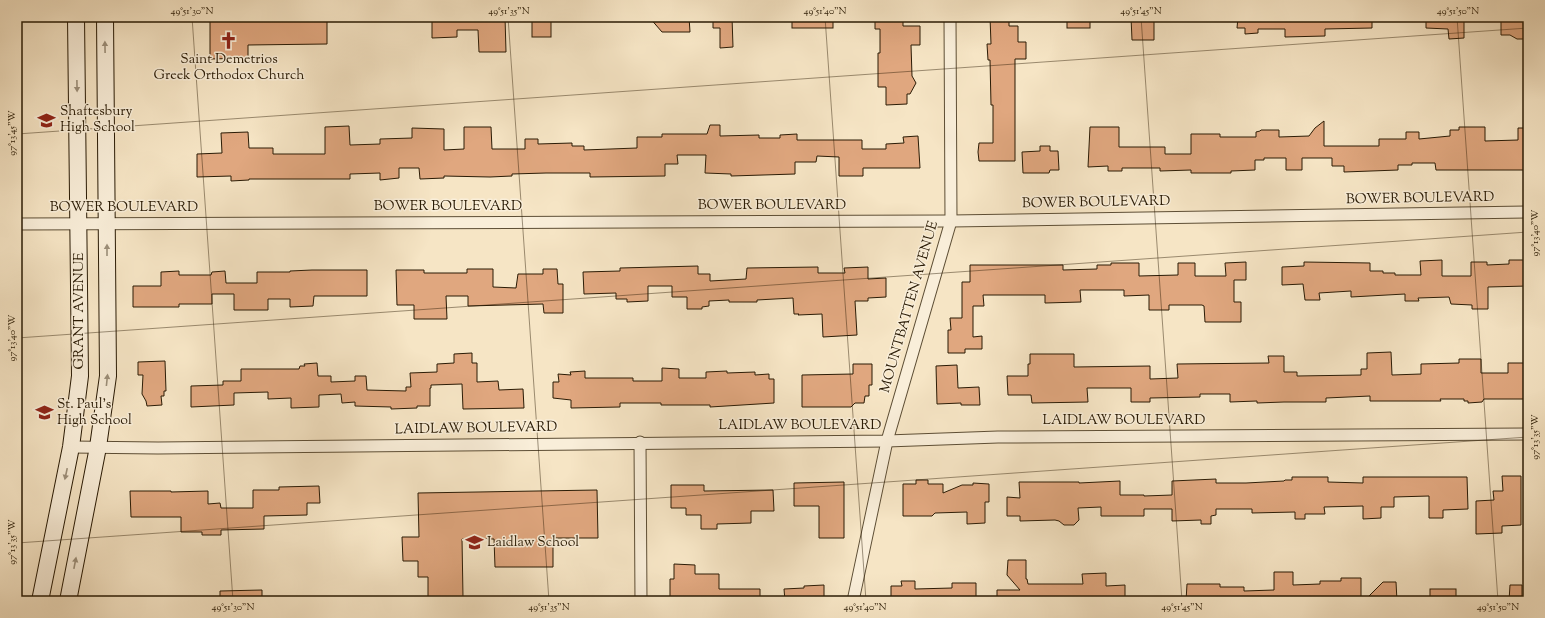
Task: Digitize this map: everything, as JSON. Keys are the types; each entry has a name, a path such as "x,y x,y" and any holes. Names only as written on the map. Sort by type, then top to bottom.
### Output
{"main road":[{"name":"GRANT AVENUE","path":"40,601 72,447 80,376 80,224 76,17"},
{"name":"GRANT AVENUE","path":"68,601 98,447 108,376 104,17"}],"street":[{"name":"MOUNTBATTEN AVENUE","path":"853,601 887,441 950,221 950,17"},
{"name":"BOWER BOULEVARD","path":"17,224 950,221 1528,212"},
{"name":"LAIDLAW BOULEVARD","path":"72,447 171,448 640,442 887,441 998,437 1528,434"},
{"path":"640,442 641,601"}],"building":[{"path":"210,17 327,17 327,44 248,45 248,58 210,59"},
{"path":"432,17 505,17 506,52 479,52 478,30 457,30 457,37 432,38"},
{"path":"532,17 551,17 551,37 532,37"},
{"path":"649,17 689,17 690,32 662,32"},
{"path":"713,17 732,17 733,47 720,48 720,28 713,28"},
{"path":"792,17 833,17 833,28 792,28"},
{"path":"875,17 903,17 903,26 920,26 920,45 911,45 912,76 916,83 910,94 907,94 907,104 886,105 886,87 878,87 880,29 875,29"},
{"path":"990,17 1009,17 1009,26 1018,26 1018,42 1026,42 1026,59 1015,59 1015,161 979,161 979,143 993,143 993,105 991,105 990,60 988,60 987,44 991,44"},
{"path":"1067,17 1090,17 1090,28 1067,28"},
{"path":"1131,17 1154,17 1154,40 1132,40"},
{"path":"1238,17 1372,17 1372,28 1325,29 1325,36 1285,37 1285,29 1258,29 1258,33 1245,34 1245,28 1237,28"},
{"path":"1426,17 1464,17 1464,38 1449,39 1448,29 1426,28"},
{"path":"1501,17 1523,17 1524,39 1517,39 1510,35 1501,35"},
{"path":"1324,121 1324,146 1379,146 1379,139 1406,139 1406,132 1419,132 1419,139 1450,136 1450,130 1459,130 1459,127 1485,127 1485,141 1518,140 1518,128 1528,128 1528,170 1436,170 1435,163 1412,163 1412,165 1398,165 1398,170 1344,172 1344,166 1332,166 1332,158 1302,158 1302,170 1286,170 1286,158 1264,158 1264,160 1255,160 1255,170 1231,171 1231,173 1191,173 1191,170 1160,171 1160,168 1122,168 1122,171 1108,171 1108,166 1088,167 1090,127 1119,127 1119,147 1165,147 1165,154 1191,154 1191,134 1220,134 1220,137 1256,137 1256,132 1261,130 1279,130 1279,137 1309,136 1315,128"},
{"path":"710,125 720,125 720,136 759,135 759,138 780,138 780,135 797,134 797,140 862,140 862,149 886,149 886,144 904,143 903,137 918,136 920,168 863,168 863,176 839,176 839,157 817,156 816,162 795,162 795,174 731,176 731,174 705,173 706,155 677,155 678,164 665,164 665,176 590,177 590,173 546,173 512,174 512,176 490,177 444,176 444,178 420,179 419,168 399,168 399,178 380,180 380,173 350,174 350,179 249,179 231,181 231,176 197,177 197,154 222,153 221,133 248,132 249,148 273,148 273,154 325,154 325,127 349,126 350,145 380,144 380,139 412,138 412,128 444,129 444,150 464,149 464,127 491,127 492,149 525,149 525,139 538,139 538,144 572,143 572,146 584,146 584,150 637,148 637,137 662,137 662,134 707,134"},
{"path":"1040,146 1050,146 1050,151 1058,151 1059,170 1050,170 1049,173 1023,173 1022,152 1040,151"},
{"path":"1442,260 1442,276 1471,276 1471,262 1487,262 1487,265 1509,264 1509,260 1528,260 1528,286 1488,287 1488,309 1472,309 1472,305 1451,304 1449,297 1418,298 1419,301 1405,301 1405,294 1351,297 1351,291 1319,293 1320,300 1305,300 1303,284 1282,285 1282,267 1304,266 1304,262 1370,263 1370,271 1383,271 1383,273 1395,273 1395,275 1421,275 1420,261"},
{"path":"1246,262 1246,280 1234,280 1234,302 1241,302 1241,322 1205,322 1204,306 1202,305 1169,305 1169,310 1149,310 1149,295 1124,296 1124,290 1080,290 1081,302 1045,303 1045,295 983,295 984,306 973,306 973,337 982,336 982,349 965,349 965,353 948,353 948,330 951,330 950,318 962,318 962,282 970,282 970,265 1063,265 1063,270 1097,269 1097,265 1111,265 1111,263 1139,263 1139,276 1178,275 1178,263 1195,263 1195,276 1226,276 1225,263"},
{"path":"698,266 698,274 710,274 710,281 746,279 747,268 818,267 818,273 845,273 844,268 868,267 868,279 886,278 886,297 868,298 868,301 855,301 857,335 823,337 822,314 794,314 793,298 757,300 757,302 729,302 729,300 709,301 709,306 702,307 702,309 687,309 687,297 672,297 672,286 648,286 648,301 627,302 627,299 616,299 616,293 584,294 583,272 620,271 620,268"},
{"path":"467,269 493,269 493,287 516,288 518,274 543,274 543,269 557,269 558,284 563,284 563,313 544,313 543,304 468,306 468,296 446,296 447,319 414,319 414,305 397,305 396,270 424,270 424,273 467,273"},
{"path":"367,270 367,296 314,296 313,306 290,307 290,299 268,299 268,310 234,310 234,294 212,294 212,304 179,304 179,307 133,307 133,286 161,286 161,272 179,271 179,275 211,275 212,272 225,271 226,283 257,283 257,272"},
{"path":"1391,352 1392,375 1421,374 1421,364 1459,363 1459,359 1481,359 1481,373 1508,373 1508,363 1528,363 1528,388 1526,388 1526,399 1484,399 1482,402 1468,403 1468,401 1464,401 1464,399 1440,399 1441,401 1370,401 1370,396 1326,398 1326,402 1257,403 1257,401 1230,402 1230,394 1200,394 1200,397 1150,398 1150,402 1131,402 1131,388 1087,388 1088,402 1032,403 1031,395 1008,395 1007,376 1028,376 1030,354 1074,354 1074,367 1150,366 1150,379 1178,378 1177,364 1269,363 1268,356 1284,356 1284,372 1297,372 1297,376 1361,375 1361,369 1367,369 1367,353"},
{"path":"472,353 472,363 477,363 477,382 498,381 499,390 523,389 524,408 463,409 462,384 431,385 430,406 417,406 417,408 391,409 391,407 355,406 355,402 342,403 341,394 319,395 319,407 291,408 291,398 268,399 268,392 234,393 234,405 191,407 191,386 223,385 223,381 241,381 241,369 299,369 300,366 305,366 304,364 317,363 318,376 331,376 331,382 355,381 355,376 366,376 367,390 406,391 406,387 411,387 410,373 437,372 437,364 454,363 454,354"},
{"path":"165,361 166,391 164,391 164,396 161,396 162,405 147,406 142,394 143,375 138,375 138,362"},
{"path":"853,364 872,364 872,385 869,385 869,396 865,396 864,403 855,403 851,407 802,407 802,375 853,374"},
{"path":"957,365 958,388 979,387 980,405 961,405 961,403 937,404 936,366"},
{"path":"662,368 679,369 679,378 706,378 706,372 727,371 727,373 755,372 755,375 769,374 769,379 774,379 774,403 710,407 710,405 620,403 620,407 571,408 571,400 553,398 553,382 559,382 558,374 571,375 570,372 585,371 585,378 633,378 633,381 662,381"},
{"path":"1502,476 1521,476 1521,525 1502,526 1502,533 1476,534 1476,501 1494,500 1493,491 1503,491"},
{"path":"1292,477 1328,477 1328,482 1363,483 1363,477 1467,477 1468,509 1443,510 1443,518 1429,518 1429,496 1394,497 1394,507 1381,507 1381,518 1363,519 1363,506 1324,507 1325,514 1305,514 1305,519 1295,519 1295,512 1252,513 1252,509 1216,509 1216,515 1211,516 1211,524 1201,524 1201,520 1172,521 1172,509 1144,509 1144,516 1101,516 1101,507 1078,508 1079,520 1074,525 1064,525 1055,520 1020,521 1020,516 1007,516 1007,497 1020,498 1019,482 1079,483 1120,481 1120,495 1144,496 1172,495 1172,481 1216,479 1216,483 1246,483 1292,480"},
{"path":"916,480 928,480 928,484 943,484 943,493 962,485 973,485 973,483 989,484 989,502 985,502 985,523 967,524 967,512 935,513 932,516 903,516 903,484 916,484"},
{"path":"844,482 844,538 819,538 819,506 794,506 794,483"},
{"path":"671,485 704,485 704,491 773,490 774,511 751,511 751,523 717,524 717,529 701,529 701,515 686,515 686,508 671,508"},
{"path":"319,486 320,503 307,503 307,515 264,516 264,529 221,530 221,535 202,535 202,532 181,532 181,517 131,517 130,491 208,491 208,504 220,503 221,508 253,508 253,490 279,490 279,487"},
{"path":"597,490 598,538 553,538 553,567 495,567 494,539 462,539 463,597 428,598 428,577 418,577 418,561 403,561 402,537 419,537 418,493"},
{"path":"1008,560 1026,560 1026,579 1028,584 1083,584 1082,574 1106,573 1106,586 1125,585 1125,601 997,601 997,590 1020,590 1007,575"},
{"path":"674,564 695,565 695,574 719,574 719,589 760,589 760,601 670,601 670,579 674,579"},
{"path":"1274,572 1293,572 1293,585 1320,584 1320,581 1341,581 1341,578 1361,578 1361,601 1186,601 1187,584 1220,584 1220,587 1244,587 1244,591 1274,590"},
{"path":"901,581 915,581 915,589 952,588 952,583 976,583 976,601 891,601 891,586 902,586"},
{"path":"1383,582 1396,582 1397,601 1364,601"},
{"path":"824,585 824,601 785,601 784,589"},
{"path":"1510,585 1522,585 1522,601 1509,601"},
{"path":"1430,589 1456,589 1456,601 1430,601"},
{"path":"262,590 262,601 220,601 220,591"}],"place":[{"name":"Saint Demetrios Greek Orthodox Church","path":"229,40"},
{"name":"Shaftesbury High School","path":"47,120"},
{"name":"St. Paul's High School","path":"44,413"},
{"name":"Laidlaw School","path":"474,543"}]}
